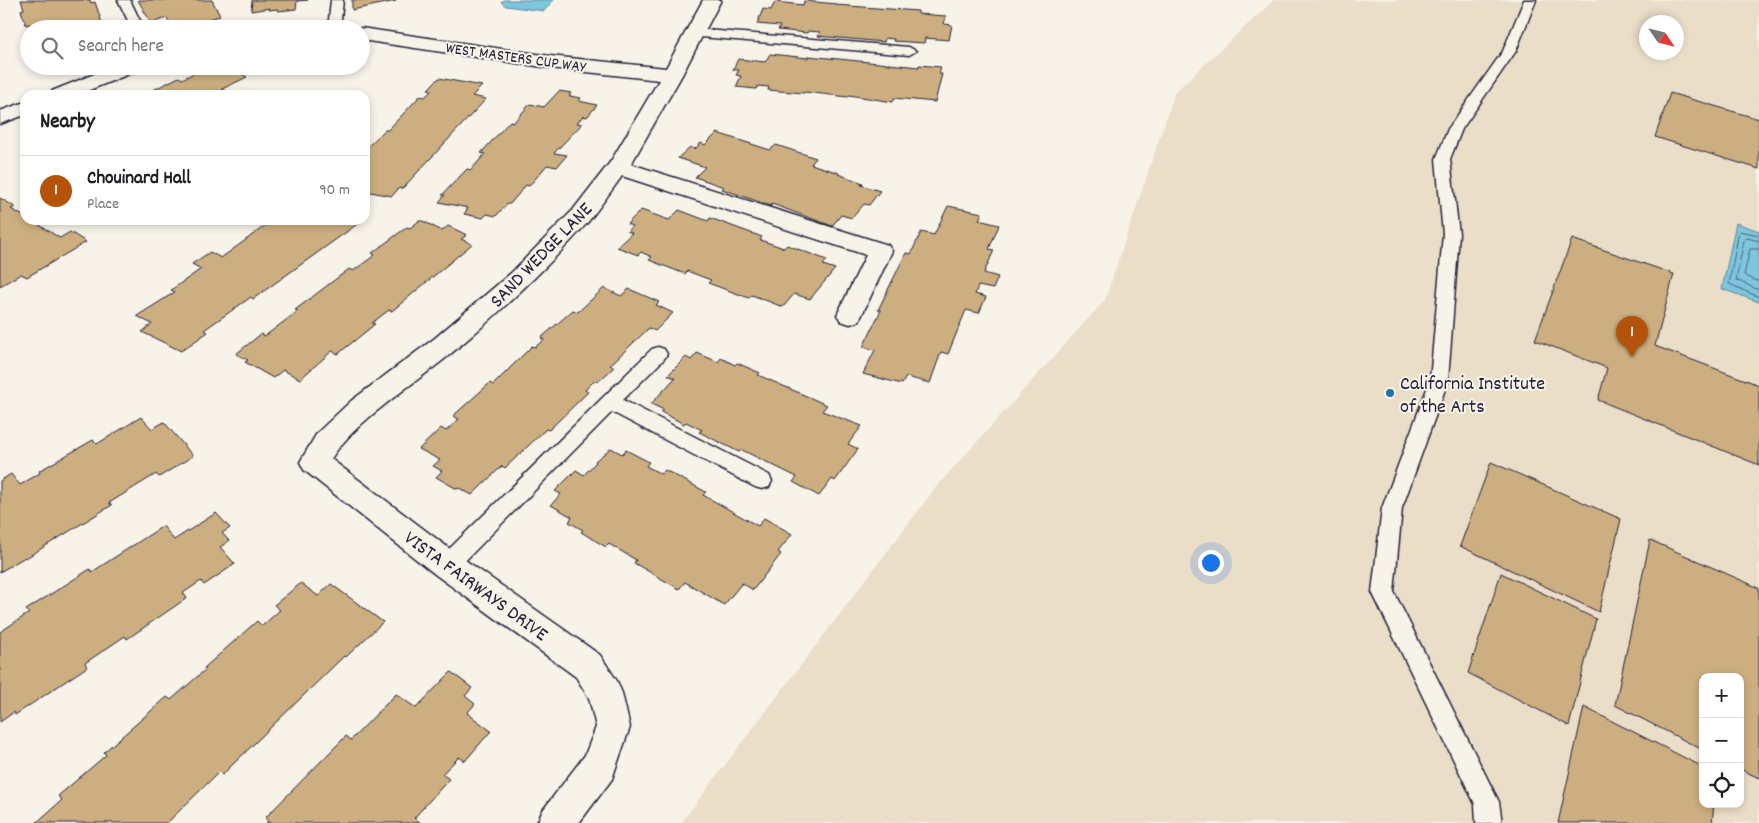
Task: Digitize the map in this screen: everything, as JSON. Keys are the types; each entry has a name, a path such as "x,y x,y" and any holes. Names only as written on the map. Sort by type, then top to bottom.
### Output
{"street":[{"name":"SAND WEDGE LANE","path":"314,462 327,441 361,409 444,345 520,279 582,215 617,167 672,75 712,0"},
{"name":"WEST MASTERS CUP WAY","path":"370,35 550,62 672,75"},
{"path":"72,90 109,75"},
{"path":"0,118 20,110"},
{"path":"617,167 880,251 850,315"},
{"name":"VISTA FAIRWAYS DRIVE","path":"314,462 448,565 588,666 606,693 613,727 599,766 556,823"}],"lane":[{"path":"124,0 134,20"},
{"path":"335,20 337,0"},
{"path":"1488,823 1487,802 1383,592 1392,508 1439,381 1451,234 1443,159 1455,129 1509,51 1530,0"},
{"path":"694,33 909,51"},
{"path":"448,565 658,354"},
{"path":"610,402 762,481"}],"shaded area":[{"name":"California Institute of the Arts","path":"1274,0 1759,0 1759,823 681,823 937,486 1105,300 1175,92"}],"water":[{"path":"504,0 554,0 544,11 506,6 501,2"},
{"path":"1736,223 1759,231 1759,302 1722,289"}],"building":[{"path":"21,0 90,0 91,3 95,2 101,20 24,20 21,10 24,9"},
{"path":"138,0 212,0 220,16 206,20 168,20 167,18 149,20"},
{"path":"252,0 308,0 297,1 296,9 278,11 278,9 269,10 270,8 251,11"},
{"path":"352,0 396,0 396,1 352,10"},
{"path":"804,1 918,11 918,14 946,16 944,24 952,25 949,40 925,38 924,43 893,41 894,39 885,38 884,42 818,36 820,32 808,31 807,33 778,30 780,26 757,24 763,9 771,10 775,2 803,5"},
{"path":"770,54 919,67 919,65 941,67 939,74 942,74 935,102 894,98 893,102 849,95 848,97 768,90 769,87 758,86 756,89 736,87 741,76 736,75 739,70 733,70 738,59 765,62"},
{"path":"190,75 244,75 247,77 222,89 224,90 153,90 179,77 182,79"},
{"path":"439,78 482,86 472,96 486,99 402,189 399,188 392,196 370,192 370,144 385,130 388,130 420,96 425,97 432,90 428,89"},
{"path":"559,91 571,93 569,96 581,98 579,101 597,105 587,117 583,116 577,123 582,124 554,153 567,155 557,167 547,165 529,186 526,185 510,204 507,204 496,216 487,214 483,218 464,214 468,208 439,202 445,195 442,195 467,169 471,170 485,154 481,153 510,121 514,122 530,104 544,107"},
{"path":"1670,93 1759,119 1759,169 1655,137"},
{"path":"717,133 770,150 776,145 816,158 811,164 839,173 863,183 861,185 880,191 869,205 864,204 852,218 841,215 832,226 772,204 771,206 722,189 724,187 695,177 705,167 678,158 690,147 695,149 701,143 705,145"},
{"path":"0,198 15,207 11,209 20,214 20,225 39,225 60,238 70,232 86,242 27,277 21,274 0,286"},
{"path":"948,206 982,213 979,220 999,225 989,249 994,250 984,273 998,277 993,289 978,286 975,294 986,297 979,313 966,310 948,354 941,352 930,383 906,377 902,384 863,374 875,350 863,347 881,310 878,310 906,253 911,254 921,232 934,235"},
{"path":"641,210 669,220 679,210 708,221 710,218 762,237 760,240 784,248 787,245 827,260 823,265 835,269 810,299 794,294 783,307 752,295 749,298 708,283 711,280 687,271 685,274 649,260 652,257 641,252 638,255 617,247 632,233 627,231 632,226 627,224"},
{"path":"419,221 423,221 442,231 448,226 467,235 461,239 472,244 392,311 389,310 372,323 375,324 338,354 332,351 300,379 283,370 273,378 245,362 248,360 236,354 261,334 265,336 298,311 295,310 349,269 353,271 375,255 372,253 407,227 410,228"},
{"path":"266,225 356,225 253,299 251,297 204,330 208,332 181,351 142,332 152,324 137,316 175,292 171,290 201,269 192,264 210,252 221,258"},
{"path":"1572,239 1674,274 1655,346 1759,385 1759,465 1598,400 1607,368 1535,340"},
{"path":"604,288 621,296 629,289 659,302 656,305 673,313 655,331 649,328 610,365 614,367 598,382 595,380 585,390 588,392 549,430 546,429 505,468 502,466 472,495 436,477 442,471 433,466 440,460 419,449 441,428 446,431 459,419 453,416 490,383 493,385 532,346 535,347 544,340 541,338 573,310 578,312"},
{"path":"697,353 718,362 721,358 735,365 737,363 760,373 758,375 827,405 822,411 862,426 848,444 858,449 835,481 832,479 819,496 793,482 797,477 742,450 739,452 699,432 702,430 686,422 684,424 661,412 664,410 651,404 675,378 668,375 686,357 691,360"},
{"path":"141,417 152,429 164,422 193,456 159,477 156,474 109,503 112,505 0,572 0,481 11,474 20,485 40,473 39,471 93,440 97,444"},
{"path":"611,448 622,454 626,450 649,462 646,466 661,474 665,470 706,492 703,495 758,526 764,518 792,534 778,552 781,554 753,590 742,583 724,605 685,582 679,589 634,563 636,560 609,544 606,547 581,532 583,530 569,522 572,517 551,505 561,494 555,491 576,470 584,475 595,461"},
{"path":"1491,462 1621,519 1599,612 1460,546"},
{"path":"216,513 230,528 222,533 229,541 220,547 235,564 204,585 201,581 183,593 187,598 127,639 125,636 85,663 87,667 15,715 14,712 0,722 0,632 29,613 26,610 90,569 92,572 163,526 174,540"},
{"path":"1650,540 1759,588 1759,778 1744,771 1744,673 1699,673 1699,748 1615,705"},
{"path":"1501,573 1596,619 1569,726 1468,673"},
{"path":"301,583 318,596 331,584 383,622 346,657 344,656 222,775 219,772 167,823 36,823 62,800 58,796 106,755 104,752 167,697 171,700 257,621 262,626 280,610 274,605"},
{"path":"451,672 472,688 465,696 475,704 467,713 491,731 465,761 459,757 442,774 449,779 414,818 421,823 266,823 268,821 265,818 346,736 351,740 396,694 416,708"},
{"path":"1584,707 1699,765 1699,808 1714,808 1712,823 1558,823"}],"place":[{"name":"Chouinard Hall","path":"1632,357"},
{"name":"California Institute of the Arts","path":"1390,393"}]}
